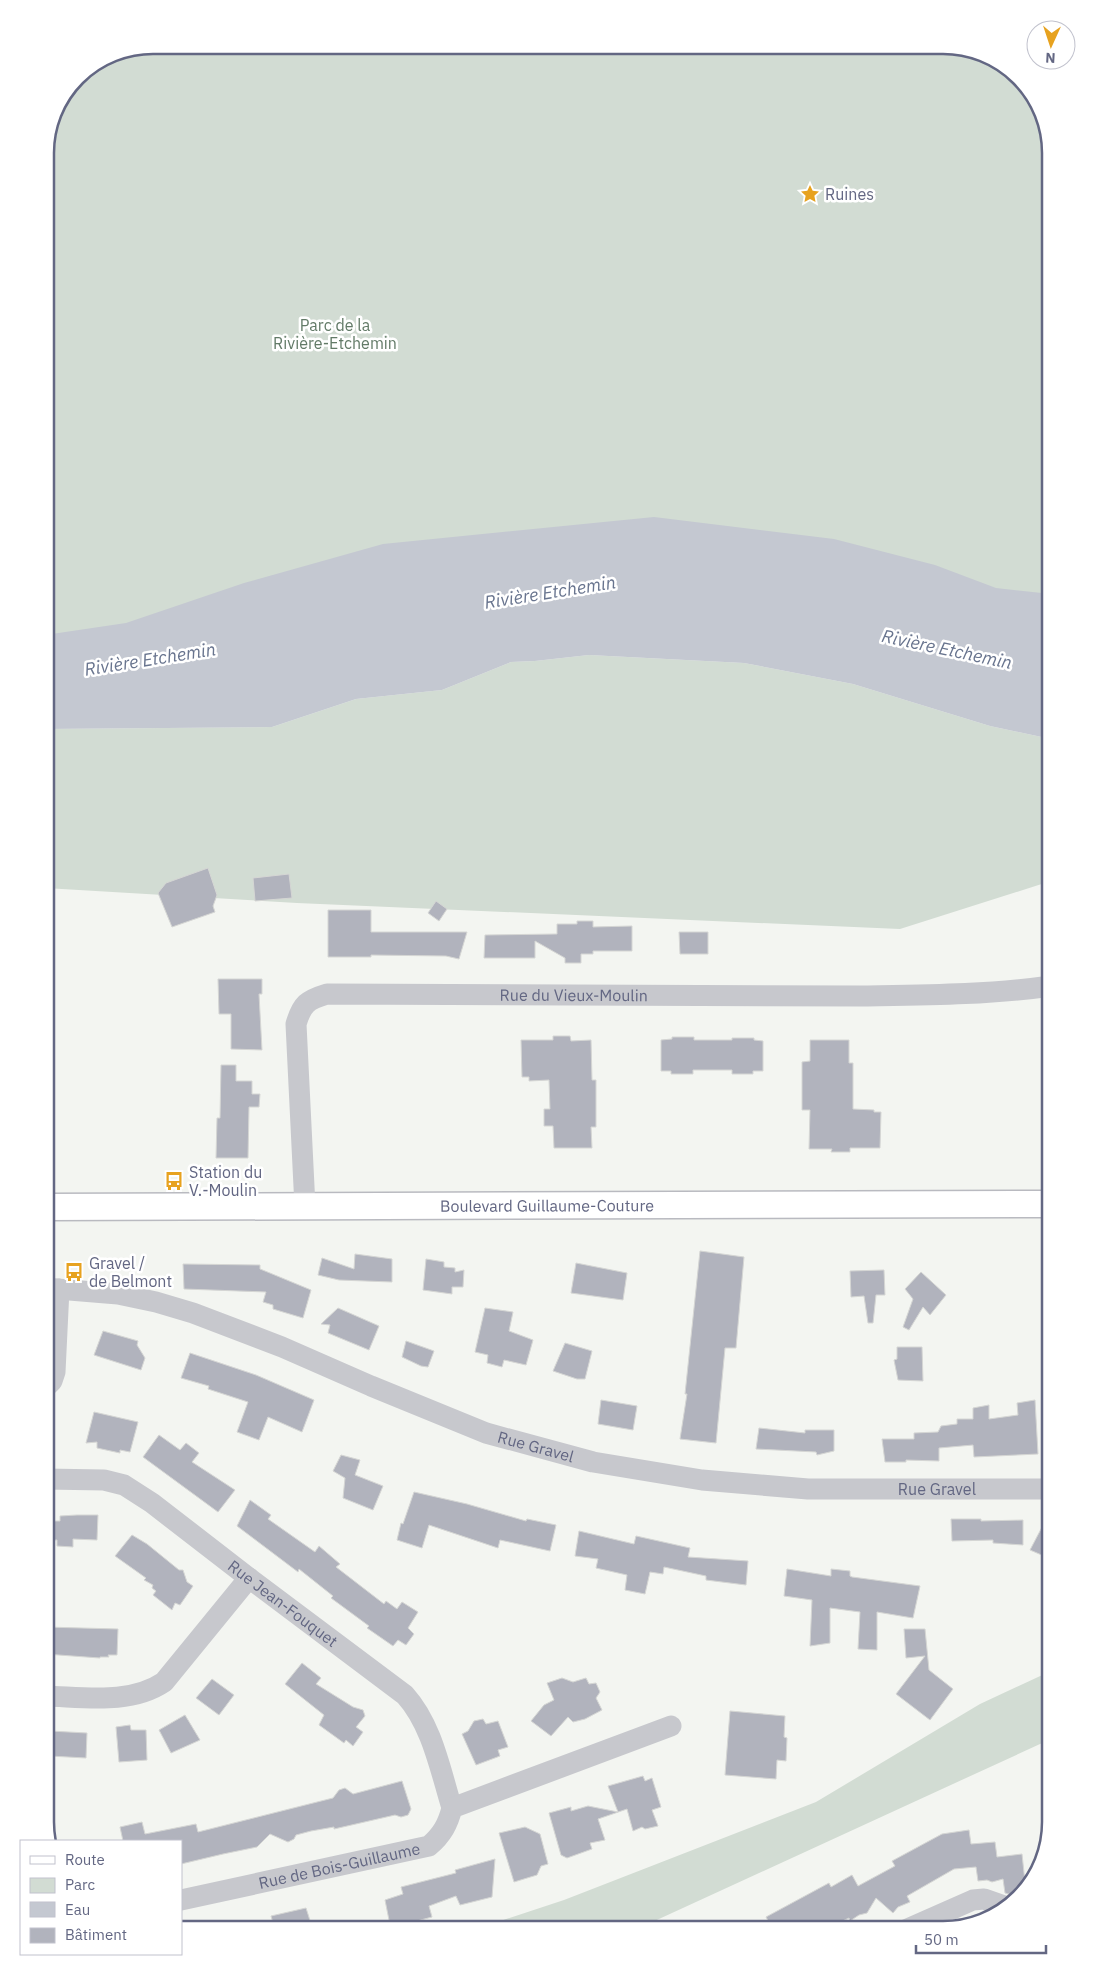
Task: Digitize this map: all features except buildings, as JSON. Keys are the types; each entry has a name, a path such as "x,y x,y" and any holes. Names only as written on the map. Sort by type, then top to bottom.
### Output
{"main road":[{"name":"Boulevard Guillaume-Couture","path":"54,1208 1042,1204"}],"street":[{"name":"Rue du Vieux-Moulin","path":"305,1207 296,1024 300,1012 308,1002 327,994 860,996 944,995 1042,987"},
{"name":"Rue Gravel","path":"54,1288 118,1294 156,1302 193,1313 282,1347 486,1433 593,1462 702,1480 808,1490 1042,1489"},
{"name":"Rue Jean-Fouquet","path":"54,1479 104,1480 124,1485 152,1503 405,1695 411,1701 425,1724 452,1808"},
{"path":"54,1696 107,1697 137,1695 152,1690 164,1682 249,1578"},
{"path":"452,1808 671,1726"},
{"name":"Rue de Bois-Guillaume","path":"182,1900 429,1846 440,1836 449,1821 452,1808"},
{"path":"926,1921 974,1900 984,1899 999,1904"}],"green space":[{"name":"Parc de la Rivière-Etchemin","path":"146,54 950,54 975,59 1004,74 1022,92 1035,115 1040,133 1042,153 1042,669 626,580 54,675 54,146 61,115 78,87 98,70 115,61"},
{"path":"589,655 744,663 853,684 990,726 1042,737 1042,884 900,929 297,903 54,889 54,729 272,727 356,699 442,690 511,662"},
{"path":"1042,1675 1042,1743 655,1921 500,1921 564,1900 816,1802 980,1704"}],"water":[{"name":"Rivière Etchemin","path":"654,517 834,539 935,565 996,588 1042,593 1042,737 990,726 853,684 744,663 589,655 511,662 442,690 356,699 272,727 54,729 54,634 126,623 244,583 383,544"}],"place":[{"name":"Ruines","path":"810,194"},
{"name":"Station du V.-Moulin","path":"174,1181"},
{"name":"Gravel / de Belmont","path":"74,1272"}]}
